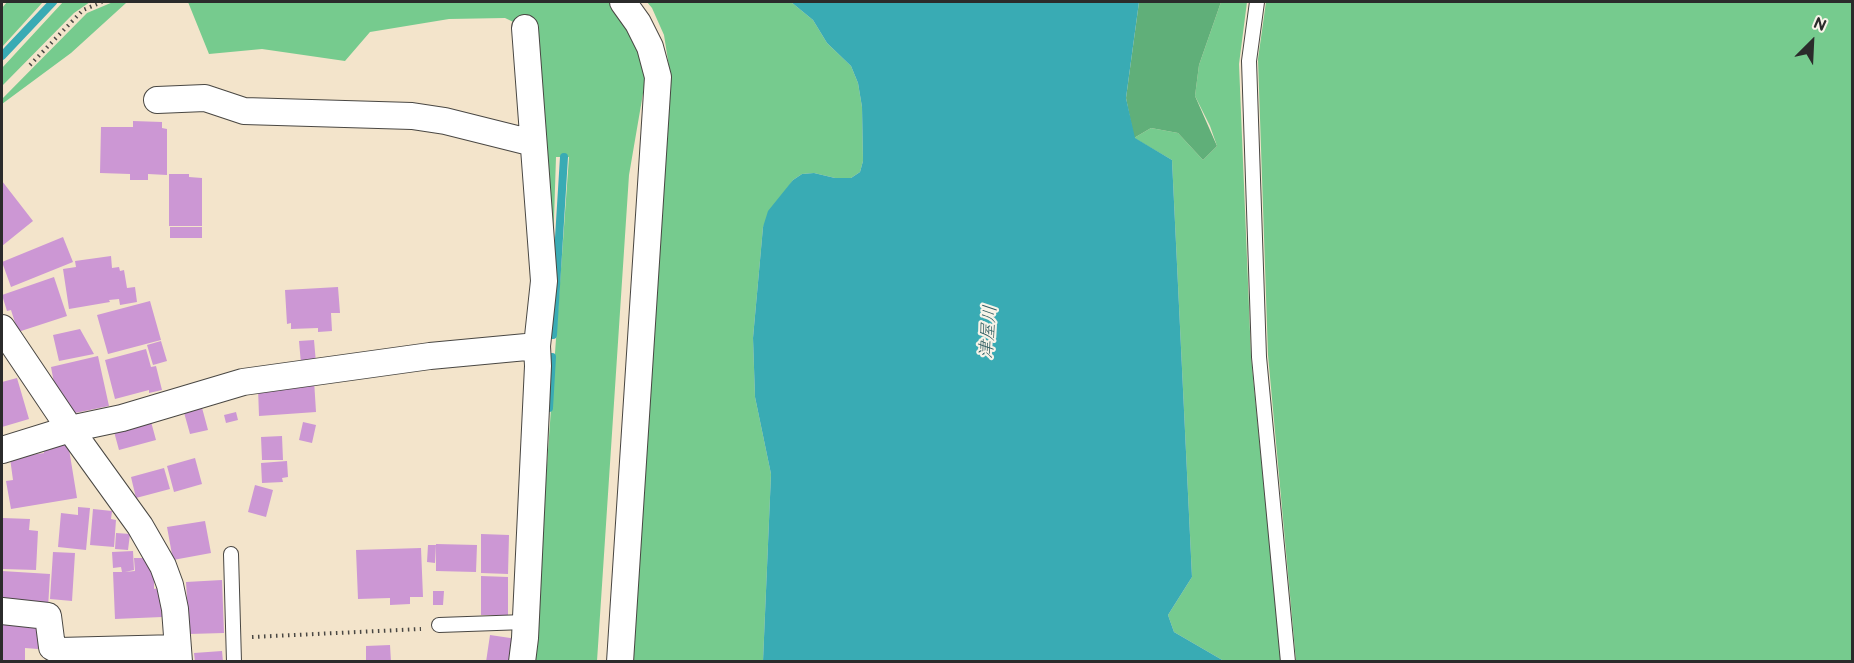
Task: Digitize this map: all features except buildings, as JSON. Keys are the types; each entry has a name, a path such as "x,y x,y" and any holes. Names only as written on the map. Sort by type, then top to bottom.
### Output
{"street":[{"path":"620,662 658,76 650,47 638,23 623,2"},
{"path":"522,662 538,366 537,346 544,281 525,28"},
{"path":"157,100 205,98 244,111 412,116 445,121 533,143"},
{"path":"2,328 70,429 140,526 163,566 175,609 178,655 59,651 52,647 48,616 2,611"},
{"path":"2,450 243,382 430,356 537,346"}],"lane":[{"path":"1257,2 1249,61 1259,357 1288,662"},
{"path":"231,554 234,662"},
{"path":"439,625 525,622"}],"path":[{"path":"30,65 83,10 102,2"},
{"path":"233,638 435,628 439,625"}],"green space":[{"path":"7,2 43,2 2,47 2,8"},
{"path":"63,2 90,2 74,13 2,86 2,68"},
{"path":"113,2 188,2 126,3 71,53 2,104 2,99 87,13"},
{"path":"188,2 610,2 630,25 646,76 629,175 597,661 533,661 569,157 556,157 552,281 522,26 505,18 449,19 370,32 345,61 262,49 209,54"},
{"path":"647,2 791,2 813,20 827,43 851,66 858,83 862,107 863,161 860,172 851,178 835,178 814,173 802,174 793,180 763,227 753,338 755,397 771,474 763,661 632,662 670,73 664,35"},
{"path":"1139,2 1221,2 1199,65 1195,96 1217,146 1203,160 1178,133 1151,128 1134,138 1126,98"},
{"path":"1221,2 1247,2 1239,64 1251,356 1281,661 1224,661 1174,632 1168,615 1192,577 1172,160 1134,138 1151,128 1178,133 1203,160 1217,146 1195,96 1199,65"},
{"path":"1266,2 1852,2 1852,661 1296,661 1268,355 1258,59"}],"water":[{"name":"津屋川","path":"791,2 1139,2 1126,98 1135,138 1172,160 1192,577 1168,615 1174,632 1224,661 763,661 771,474 755,397 753,338 763,227 768,211 793,180 802,174 814,173 835,178 851,178 860,172 863,161 862,107 858,83 851,66 827,43 813,20"}],"waterway":[{"path":"2,56 53,2"},
{"path":"553,335 564,157"},
{"path":"549,408 552,357"}]}
